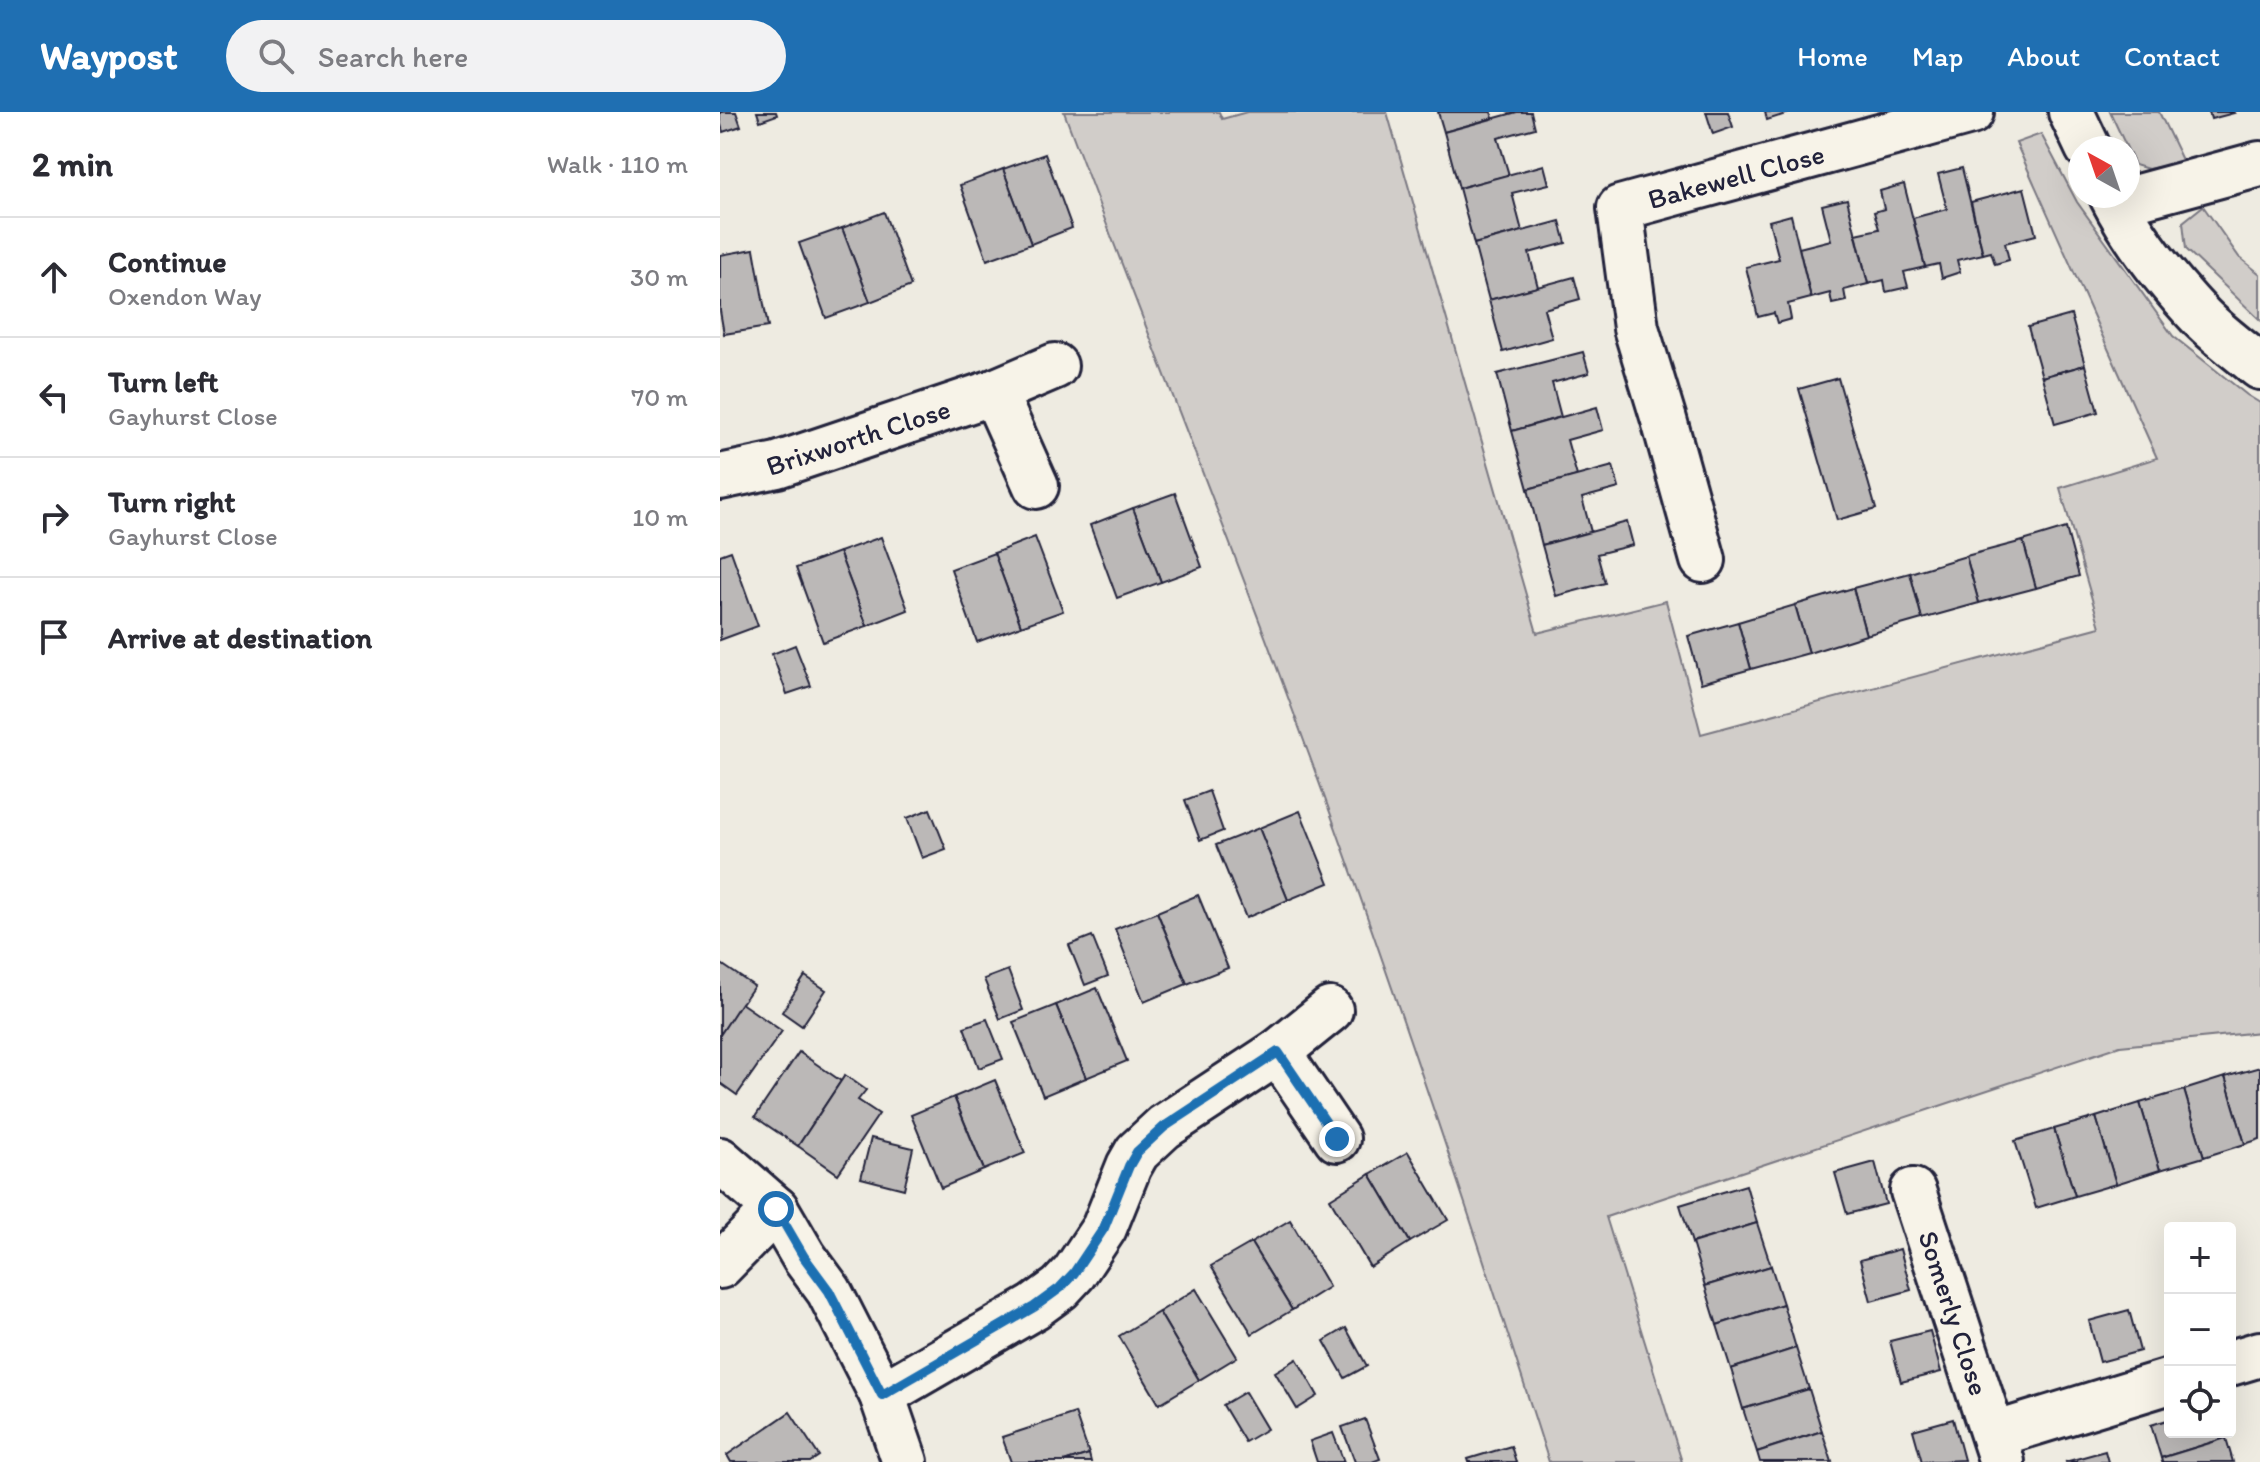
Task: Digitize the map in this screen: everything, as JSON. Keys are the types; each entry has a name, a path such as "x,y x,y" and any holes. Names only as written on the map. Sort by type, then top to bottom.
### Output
{"street":[{"name":"Bakewell Close","path":"1703,560 1636,328 1620,208 1971,112"},
{"path":"2071,112 2082,136"},
{"path":"2140,193 2260,164"},
{"path":"2120,208 2159,268 2203,319 2260,367"},
{"name":"Brixworth Close","path":"720,477 777,465 994,392 1055,366"},
{"path":"994,392 1036,486"},
{"path":"882,1395 1034,1307 1060,1288 1074,1273 1104,1228 1137,1152 1164,1127 1278,1052 1330,1010"},
{"path":"1278,1052 1337,1139"},
{"path":"720,1160 776,1209 804,1257 829,1291 882,1395 905,1462"},
{"name":"Somerly Close","path":"1913,1191 1998,1449 2164,1383"},
{"path":"720,1266 776,1209"},
{"path":"2236,1361 2260,1354"}],"shaded area":[{"path":"1064,112 1219,112 1222,119 1247,112 1387,112 1537,633 1666,601 1701,734 2100,627 2060,488 2157,458 2016,143 2041,134 2068,185 2068,208 2081,208 2173,336 2260,403 2260,1032 2120,1046 1606,1217 1682,1462 1549,1462 1371,928 1248,591"},
{"path":"2110,112 2159,112 2183,162 2148,169 2140,167 2140,136 2121,136"},
{"path":"2203,206 2239,257 2260,274 2260,320 2186,249 2183,222"}],"building":[{"path":"720,112 736,112 741,126 723,132"},
{"path":"757,112 776,112 777,115 760,121"},
{"path":"1438,112 1491,112 1493,118 1444,132"},
{"path":"1517,112 1531,112 1535,128 1498,138 1509,175 1459,188 1444,132"},
{"path":"1706,112 1728,112 1733,127 1713,134"},
{"path":"1765,112 1792,112 1767,120"},
{"path":"2209,112 2233,112 2234,113 2211,119"},
{"path":"1045,154 1072,228 1031,244 1003,169"},
{"path":"1544,165 1549,184 1512,193 1522,231 1474,244 1459,188"},
{"path":"1962,168 1983,254 1957,260 1960,272 1942,278 1939,264 1925,267 1913,218 1947,209 1938,174"},
{"path":"1003,169 1031,244 987,260 960,185"},
{"path":"1904,184 1925,267 1904,272 1908,287 1886,292 1884,280 1868,284 1856,234 1879,229 1874,212 1884,209 1880,191"},
{"path":"2024,188 2036,235 2005,243 2009,260 1995,264 1991,252 1983,254 1971,202"},
{"path":"1847,199 1868,284 1844,290 1846,301 1832,304 1830,293 1811,298 1799,248 1831,240 1822,205"},
{"path":"884,212 911,286 870,302 842,228"},
{"path":"1791,215 1811,298 1788,304 1791,319 1777,323 1774,313 1758,317 1746,267 1779,259 1769,221"},
{"path":"1560,221 1566,243 1529,253 1538,287 1489,300 1474,244"},
{"path":"842,228 870,302 826,318 799,243"},
{"path":"754,249 768,327 724,334 720,311 720,255"},
{"path":"1574,277 1580,299 1544,309 1552,338 1503,352 1489,300"},
{"path":"2071,315 2085,365 2042,377 2028,327"},
{"path":"1583,352 1589,373 1552,383 1561,417 1512,431 1497,374"},
{"path":"2085,365 2098,412 2055,424 2042,377"},
{"path":"1838,378 1876,509 1837,520 1799,389"},
{"path":"1597,407 1603,430 1567,440 1577,476 1528,489 1512,431"},
{"path":"1613,466 1619,488 1582,498 1591,532 1542,545 1528,489"},
{"path":"1175,493 1202,567 1161,582 1133,508"},
{"path":"1133,508 1161,582 1117,598 1090,525"},
{"path":"1627,522 1633,545 1597,554 1605,583 1556,596 1542,545"},
{"path":"2066,528 2079,576 2036,588 2023,541"},
{"path":"881,537 908,610 867,626 839,552"},
{"path":"1035,537 1063,611 1021,626 994,553"},
{"path":"2023,541 2036,588 1979,603 1966,556"},
{"path":"731,551 758,626 720,640 720,555"},
{"path":"839,552 867,626 823,642 796,568"},
{"path":"994,553 1021,626 977,642 951,569"},
{"path":"1966,556 1979,603 1922,619 1910,573"},
{"path":"1910,573 1922,619 1866,635 1853,588"},
{"path":"1853,588 1866,635 1809,653 1795,605"},
{"path":"1795,605 1809,653 1751,669 1738,622"},
{"path":"1738,622 1751,669 1701,683 1688,636"},
{"path":"795,645 811,686 787,694 772,654"},
{"path":"1209,791 1223,831 1200,840 1185,800"},
{"path":"930,809 946,849 922,858 907,818"},
{"path":"1300,811 1329,883 1288,900 1259,828"},
{"path":"1259,828 1288,900 1246,918 1216,845"},
{"path":"1198,895 1228,968 1187,984 1157,912"},
{"path":"1157,912 1187,984 1144,1002 1115,929"},
{"path":"1092,936 1108,976 1085,985 1069,945"},
{"path":"720,963 754,986 720,1035"},
{"path":"1008,970 1023,1010 1000,1019 984,979"},
{"path":"805,976 826,990 802,1026 782,1012"},
{"path":"1097,988 1127,1061 1086,1078 1056,1005"},
{"path":"741,1003 782,1031 737,1095 720,1083 720,1035"},
{"path":"1056,1005 1086,1078 1043,1096 1013,1022"},
{"path":"987,1019 1003,1059 979,1068 964,1027"},
{"path":"799,1052 841,1081 798,1146 755,1117"},
{"path":"2260,1067 2260,1139 2245,1144 2225,1077"},
{"path":"845,1075 866,1090 858,1100 879,1114 838,1174 798,1146"},
{"path":"2225,1077 2245,1144 2204,1157 2184,1090"},
{"path":"995,1080 1025,1153 984,1170 954,1097"},
{"path":"2184,1090 2204,1157 2160,1170 2140,1103"},
{"path":"954,1097 984,1170 941,1188 911,1115"},
{"path":"2140,1103 2160,1170 2116,1184 2096,1117"},
{"path":"2096,1117 2116,1184 2075,1196 2054,1129"},
{"path":"2054,1129 2075,1196 2036,1208 2015,1141"},
{"path":"871,1138 913,1148 904,1189 861,1178"},
{"path":"1408,1152 1448,1220 1410,1242 1370,1174"},
{"path":"1875,1162 1886,1204 1847,1214 1835,1173"},
{"path":"1370,1174 1410,1242 1370,1267 1330,1199"},
{"path":"1746,1185 1757,1223 1692,1243 1680,1205"},
{"path":"1290,1220 1329,1287 1292,1310 1251,1243"},
{"path":"1757,1223 1771,1266 1705,1286 1692,1243"},
{"path":"1251,1243 1292,1310 1252,1334 1211,1266"},
{"path":"1900,1249 1911,1290 1871,1301 1860,1260"},
{"path":"1771,1266 1783,1304 1717,1325 1705,1286"},
{"path":"1196,1289 1237,1357 1199,1380 1159,1312"},
{"path":"1783,1304 1796,1348 1731,1369 1717,1325"},
{"path":"2129,1310 2140,1351 2100,1362 2089,1321"},
{"path":"1159,1312 1199,1380 1159,1404 1119,1336"},
{"path":"1346,1328 1367,1366 1345,1378 1324,1341"},
{"path":"1930,1331 1941,1372 1901,1382 1890,1341"},
{"path":"1796,1348 1809,1389 1743,1409 1731,1369"},
{"path":"1297,1359 1318,1396 1297,1409 1275,1372"},
{"path":"1809,1389 1822,1431 1757,1452 1743,1409"},
{"path":"1245,1392 1267,1429 1245,1442 1223,1405"},
{"path":"790,1412 819,1456 810,1462 731,1462 727,1455"},
{"path":"1075,1413 1089,1454 1064,1462 1011,1462 1002,1437"},
{"path":"1365,1419 1380,1459 1355,1462 1342,1427"},
{"path":"1953,1419 1964,1460 1922,1462 1913,1430"},
{"path":"2164,1421 2164,1438 2226,1438 2161,1458 2151,1425"},
{"path":"1822,1431 1832,1462 1760,1462 1757,1452"},
{"path":"1333,1433 1344,1462 1317,1462 1310,1441"},
{"path":"2226,1438 2233,1462 2162,1462 2161,1458"},
{"path":"1511,1446 1516,1462 1469,1462 1468,1459"},
{"path":"2105,1451 2108,1462 2065,1462"},
{"path":"1089,1454 1091,1462 1064,1462"}],"route":[{"path":"776,1209 804,1257 829,1291 882,1395 1034,1307 1060,1288 1074,1273 1104,1228 1137,1152 1164,1127 1278,1052 1337,1139"}]}
